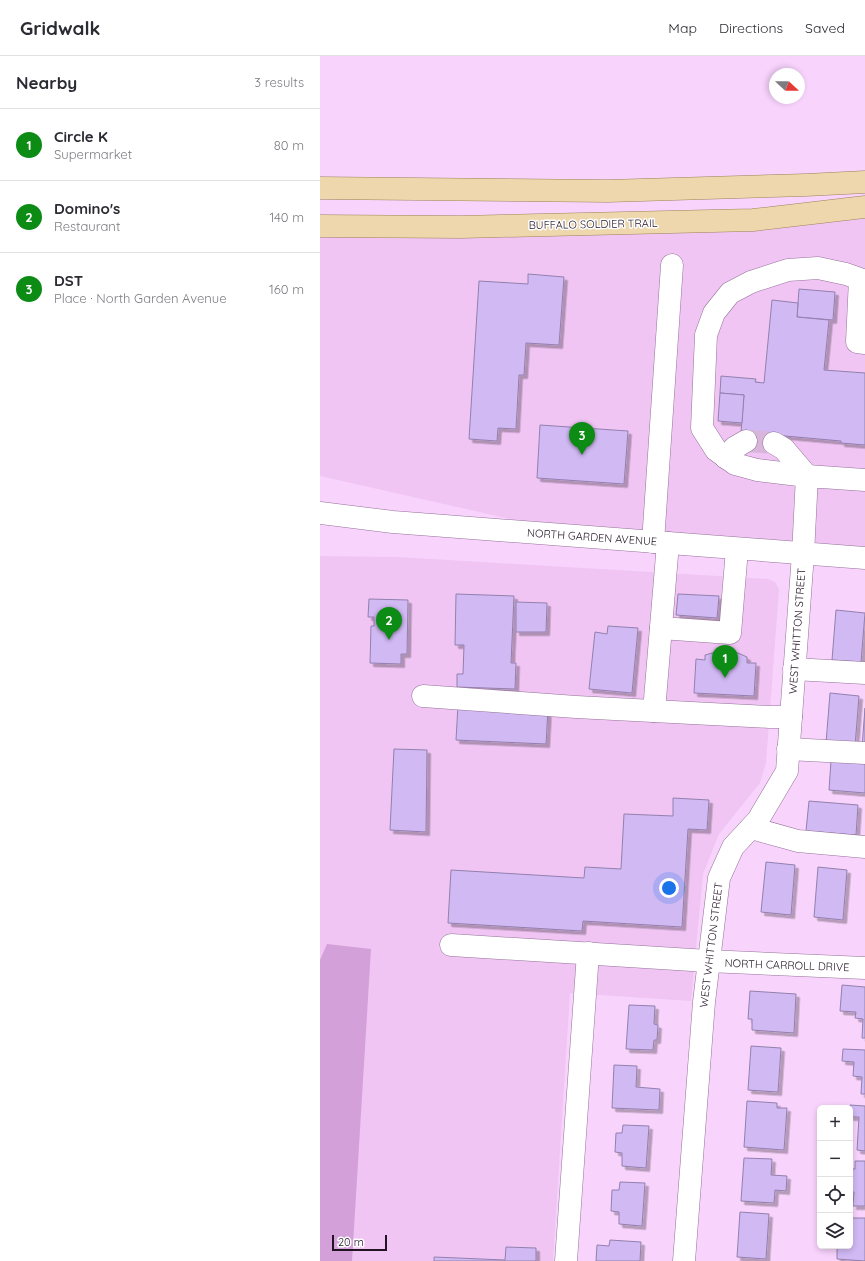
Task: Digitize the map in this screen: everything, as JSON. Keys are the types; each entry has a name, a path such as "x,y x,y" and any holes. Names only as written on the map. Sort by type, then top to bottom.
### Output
{"main road":[{"path":"320,188 608,191 865,182"},
{"name":"BUFFALO SOLDIER TRAIL","path":"320,226 461,227 753,220 865,207"}],"street":[{"path":"654,711 661,628 660,543 672,265"},
{"path":"865,343 857,342 860,279 846,274 818,268 788,270 751,282 730,294 714,313 706,335 702,428 716,450 735,464 757,470 807,476 865,480"},
{"path":"726,458 734,448 746,441"},
{"path":"774,443 784,449 807,476"},
{"name":"WEST WHITTON STREET","path":"684,1261 708,961 719,878 733,847 758,820 787,771 803,554 807,476"},
{"name":"NORTH GARDEN AVENUE","path":"320,513 393,522 865,558"},
{"path":"661,628 730,633 737,549"},
{"path":"794,669 865,673"},
{"path":"423,696 770,718 791,717"},
{"path":"788,749 865,753"},
{"path":"751,828 798,841 865,847"},
{"name":"NORTH CARROLL DRIVE","path":"451,945 708,961 865,968"},
{"path":"566,1261 588,953"}],"shaded area":[{"path":"865,207 865,558 590,537 320,476 320,226"},
{"path":"320,556 398,557 768,579 775,582 779,589 766,763 760,783 719,834 703,874 691,1001 570,993 553,1261 320,1261"},
{"path":"327,944 371,949 352,1261 320,1261 320,960"}],"building":[{"path":"528,274 564,277 559,345 526,343 524,375 519,375 516,429 498,428 497,441 469,439 479,281 528,284"},
{"path":"799,289 835,292 833,320 797,317"},
{"path":"772,300 798,303 797,317 829,320 824,370 865,373 865,445 841,443 841,441 741,432 744,395 720,393 721,376 756,379 755,382 764,383"},
{"path":"720,393 744,395 742,423 718,421"},
{"path":"540,425 628,431 624,484 537,478"},
{"path":"456,594 514,596 511,663 516,663 515,689 457,687 457,674 463,674 464,645 455,645"},
{"path":"678,594 719,596 717,618 676,615"},
{"path":"369,599 408,600 407,654 401,654 401,664 370,663 371,626 374,626 374,617 368,617"},
{"path":"516,602 547,603 546,632 516,632"},
{"path":"836,610 865,613 861,662 832,660"},
{"path":"608,626 638,628 632,693 589,689 595,632 607,634"},
{"path":"716,652 738,653 747,657 747,663 756,663 754,696 694,693 696,659 705,660 705,655"},
{"path":"830,693 859,696 855,746 826,743"},
{"path":"458,705 548,709 546,744 456,740"},
{"path":"865,708 865,747 862,747"},
{"path":"394,749 427,750 426,832 390,830"},
{"path":"831,761 865,763 865,793 829,790"},
{"path":"673,798 709,800 707,830 688,829 682,927 583,921 582,931 448,923 451,870 584,878 585,867 621,869 624,814 673,816"},
{"path":"809,801 858,805 856,835 806,831"},
{"path":"766,862 795,865 791,915 761,912"},
{"path":"818,867 847,870 843,920 814,917"},
{"path":"842,985 865,987 865,1038 862,1038 863,1019 855,1018 856,1012 840,1011"},
{"path":"750,991 796,994 794,1033 752,1030 752,1019 748,1019"},
{"path":"629,1005 655,1006 654,1024 658,1025 657,1040 654,1040 653,1050 626,1049"},
{"path":"751,1046 781,1048 778,1092 748,1090"},
{"path":"843,1049 865,1050 865,1094 861,1094 862,1077 853,1076 854,1062 842,1061"},
{"path":"614,1065 637,1066 636,1087 660,1089 659,1110 612,1108"},
{"path":"747,1101 777,1103 777,1108 787,1108 784,1150 744,1147"},
{"path":"853,1105 865,1106 865,1151 857,1150 859,1117 853,1117"},
{"path":"623,1125 649,1126 646,1168 622,1166 622,1153 615,1152 616,1133 622,1133"},
{"path":"744,1158 772,1159 771,1175 787,1176 786,1191 775,1190 774,1203 741,1201"},
{"path":"855,1161 865,1161 865,1206 853,1206 853,1169 855,1169"},
{"path":"620,1182 645,1183 642,1226 619,1224 619,1212 611,1211 612,1190 619,1190"},
{"path":"740,1212 769,1214 766,1259 737,1257"},
{"path":"853,1218 865,1218 865,1261 837,1259 837,1249 853,1249"},
{"path":"610,1240 641,1242 640,1261 596,1261 597,1245 609,1246"},
{"path":"506,1247 536,1248 536,1261 434,1261 434,1257 505,1260"}],"tunnel":[{"path":"746,441 774,443"}],"place":[{"name":"DST","path":"582,455"},
{"name":"Domino's","path":"389,640"},
{"name":"Circle K","path":"725,678"}]}
